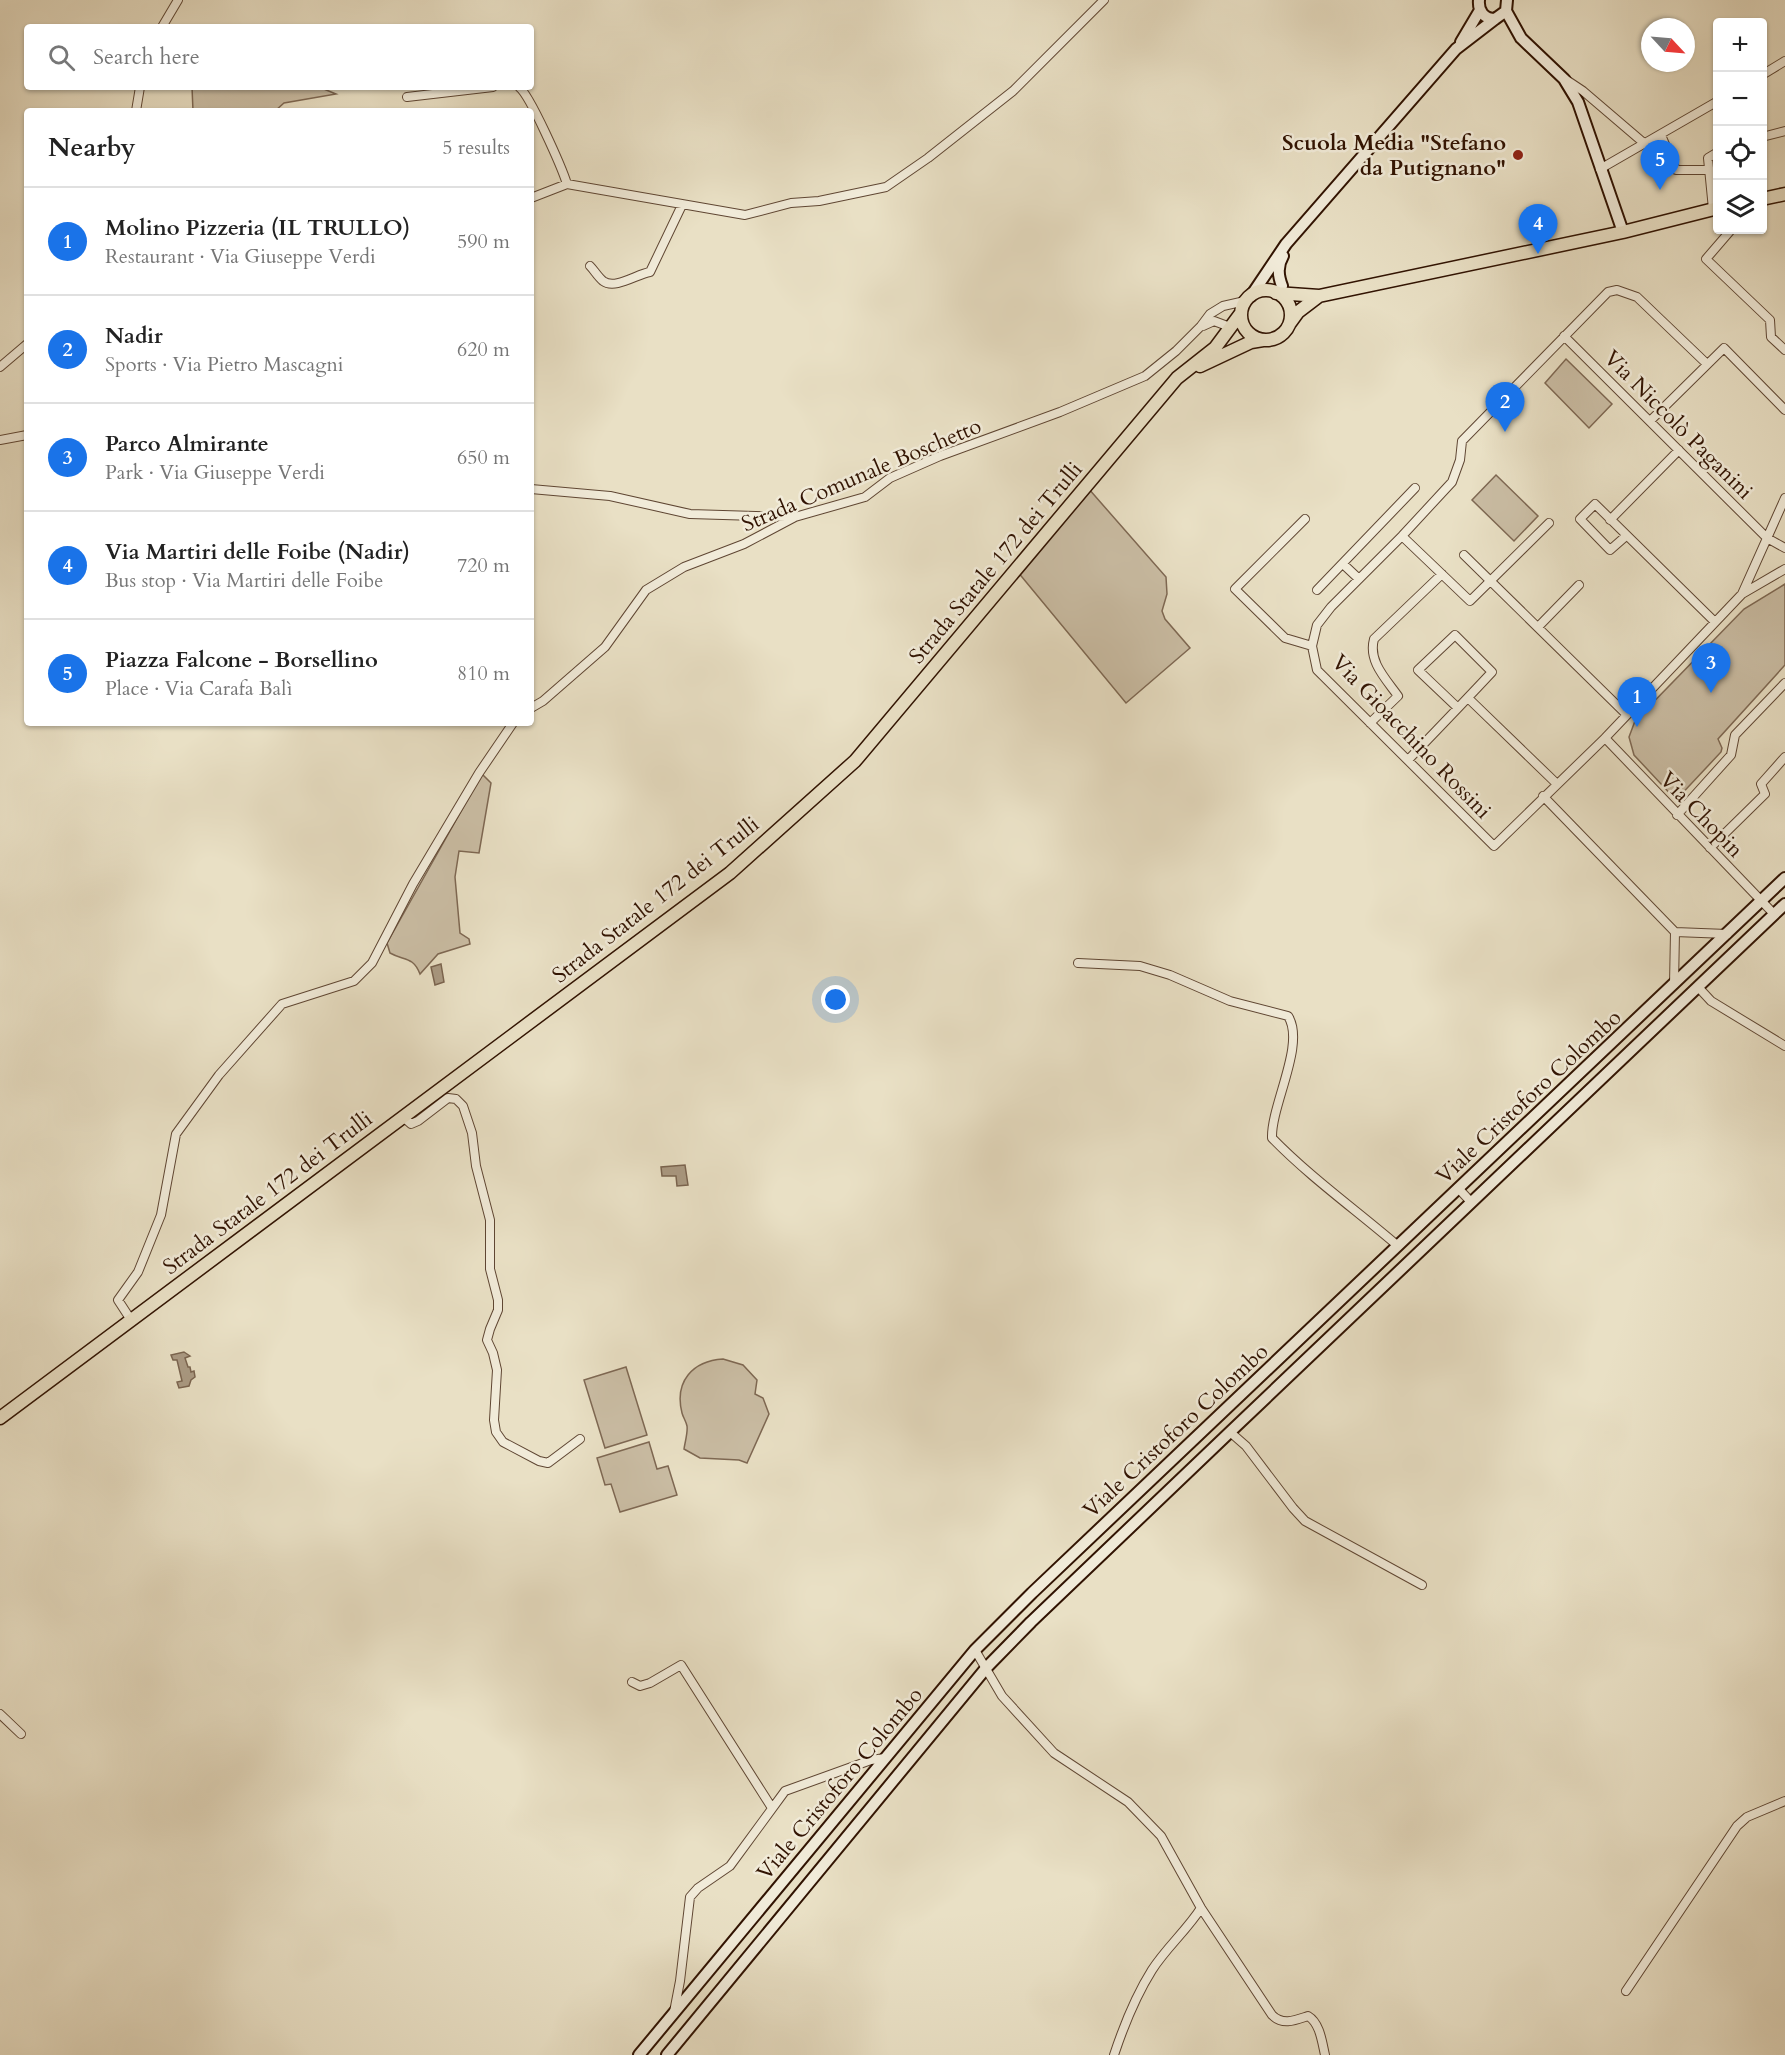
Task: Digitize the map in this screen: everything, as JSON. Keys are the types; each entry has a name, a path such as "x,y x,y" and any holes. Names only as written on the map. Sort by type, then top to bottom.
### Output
{"main road":[{"path":"1477,4 1486,17 1495,19"},
{"path":"1456,49 1477,4"},
{"path":"1290,322 1289,306 1283,292 1278,268 1292,240 1456,49 1500,17 1507,5"},
{"path":"1507,5 1521,38 1564,79 1578,102 1623,232"},
{"path":"1767,198 1785,194"},
{"path":"1246,303 1263,291 1319,296 1623,232 1713,210"},
{"path":"1247,332 1241,320 1246,303 1286,244 1292,240"},
{"path":"1178,378 1251,342 1272,340 1280,336 1298,312 1319,296"},
{"name":"Strada Statale 172 dei Trulli","path":"0,1418 730,873 855,761 1178,378 1215,348 1246,303"},
{"path":"1230,327 1263,340"},
{"name":"Viale Cristoforo Colombo","path":"639,2055 975,1650 1032,1593 1785,878"},
{"name":"Viale Cristoforo Colombo","path":"666,2055 987,1667 1031,1622 1785,904"}],"street":[{"path":"164,24 178,0"},
{"path":"534,197 567,184 745,215 791,203 819,201 886,187 928,158 1013,91 1104,0"},
{"path":"1767,72 1785,61"},
{"path":"1564,79 1583,91 1645,144"},
{"path":"136,108 140,90"},
{"path":"407,97 467,90"},
{"path":"523,90 532,108"},
{"path":"1600,169 1713,104"},
{"path":"534,111 567,184"},
{"path":"1767,136 1785,131"},
{"path":"1661,135 1676,170 1709,170"},
{"path":"1713,155 1708,158 1713,196"},
{"path":"590,266 603,281 609,284 650,272 682,205"},
{"path":"1728,234 1706,259 1770,320 1771,337 1785,350"},
{"path":"1305,519 1235,589 1285,638 1312,646 1317,625 1331,607 1452,482 1460,460 1462,441 1608,292 1617,290 1637,297 1707,364"},
{"name":"Strada Comunale Boschetto","path":"534,706 605,647 646,590 684,567 744,544 795,517 865,497 890,478 940,456 1060,412 1145,376 1176,351 1202,326 1210,314 1223,306 1246,303"},
{"path":"1202,326 1214,321 1230,327"},
{"name":"Via Niccolò Paganini","path":"1564,336 1767,538 1785,548"},
{"path":"0,367 24,347"},
{"path":"1650,421 1724,348 1785,410"},
{"path":"0,440 24,436"},
{"path":"1610,520 1679,450"},
{"path":"1317,590 1415,488"},
{"path":"534,489 610,496 690,514 795,517"},
{"path":"1742,594 1785,498"},
{"path":"1626,536 1610,550 1580,519 1595,504 1715,622"},
{"path":"1402,536 1470,601 1549,523"},
{"path":"1464,555 1627,715"},
{"path":"1342,564 1359,579"},
{"path":"1727,934 1676,932 1544,796 1605,738 1742,594 1785,569"},
{"path":"1370,723 1398,696 1376,663 1371,651 1374,639 1442,574"},
{"path":"1538,627 1579,585"},
{"path":"1408,760 1468,698 1492,672 1455,634 1418,670 1458,708"},
{"name":"Via Gioacchino Rossini","path":"1312,646 1317,670 1494,846 1544,796"},
{"path":"1677,815 1731,755 1735,735 1785,683"},
{"path":"1468,698 1557,784"},
{"path":"131,1320 118,1300 138,1272 161,1215 176,1134 219,1075 282,1004 354,981 372,963 413,884 478,773 511,726"},
{"name":"Via Chopin","path":"1605,738 1774,914"},
{"path":"1710,848 1765,794 1761,784 1785,757"},
{"path":"1674,984 1676,932"},
{"path":"1078,963 1140,966 1170,975 1230,1001 1288,1016 1293,1023 1290,1060 1274,1118 1272,1138 1292,1159 1398,1246"},
{"path":"1698,987 1711,1001 1785,1046"},
{"path":"403,1117 411,1124 448,1098 456,1099 462,1106 471,1133 476,1166 490,1220 490,1269 498,1300 498,1310 488,1340 497,1370 494,1420 496,1432 503,1442 539,1461 548,1463 580,1438"},
{"path":"1458,1188 1471,1202"},
{"path":"1230,1432 1246,1446 1305,1521 1422,1585"},
{"path":"975,1650 1002,1696 1054,1753 1128,1802 1161,1836 1201,1908 1272,2015 1281,2021 1308,2016 1312,2018 1316,2022 1325,2055"},
{"path":"632,1682 639,1686 650,1683 681,1665 772,1808"},
{"path":"0,1714 21,1734"},
{"path":"674,2014 690,1897 698,1888 730,1866 785,1791 871,1760 885,1758"},
{"path":"1626,1992 1737,1826 1748,1817 1785,1801"},
{"path":"1114,2055 1130,2010 1152,1970 1201,1908"}],"shaded area":[{"path":"192,90 326,90 336,94 284,103 278,108 193,108"},
{"path":"1566,359 1612,404 1589,428 1545,383"},
{"path":"1496,475 1538,516 1514,541 1472,500"},
{"path":"1088,488 1166,577 1167,594 1162,611 1165,619 1190,648 1126,703 1017,571"},
{"path":"1785,584 1785,665 1718,739 1722,748 1721,752 1676,800 1634,755 1629,737 1635,721 1744,609"},
{"path":"482,774 491,783 479,853 459,851 455,877 460,933 469,939 470,944 438,954 420,974 414,964 390,953 387,943"},
{"path":"441,964 444,982 435,985 431,967"},
{"path":"685,1165 688,1185 677,1186 676,1176 662,1176 661,1167"},
{"path":"184,1352 190,1356 185,1358 191,1372 194,1371 195,1377 189,1386 179,1388 177,1382 182,1381 177,1360 173,1360 171,1355"},
{"path":"723,1359 743,1365 757,1380 755,1394 763,1398 769,1414 747,1463 739,1460 700,1458 684,1449 687,1424 680,1402 684,1382 688,1375 703,1364"},
{"path":"626,1367 647,1435 605,1448 584,1380"},
{"path":"649,1442 657,1469 668,1466 677,1495 620,1512 611,1484 605,1485 597,1458"}],"place":[{"name":"Scuola Media \"Stefano da Putignano\"","path":"1518,155"},
{"name":"Piazza Falcone - Borsellino","path":"1660,190"},
{"name":"Via Martiri delle Foibe (Nadir)","path":"1538,254"},
{"name":"Nadir","path":"1505,432"},
{"name":"Parco Almirante","path":"1711,693"},
{"name":"Molino Pizzeria (IL TRULLO)","path":"1637,727"}]}
